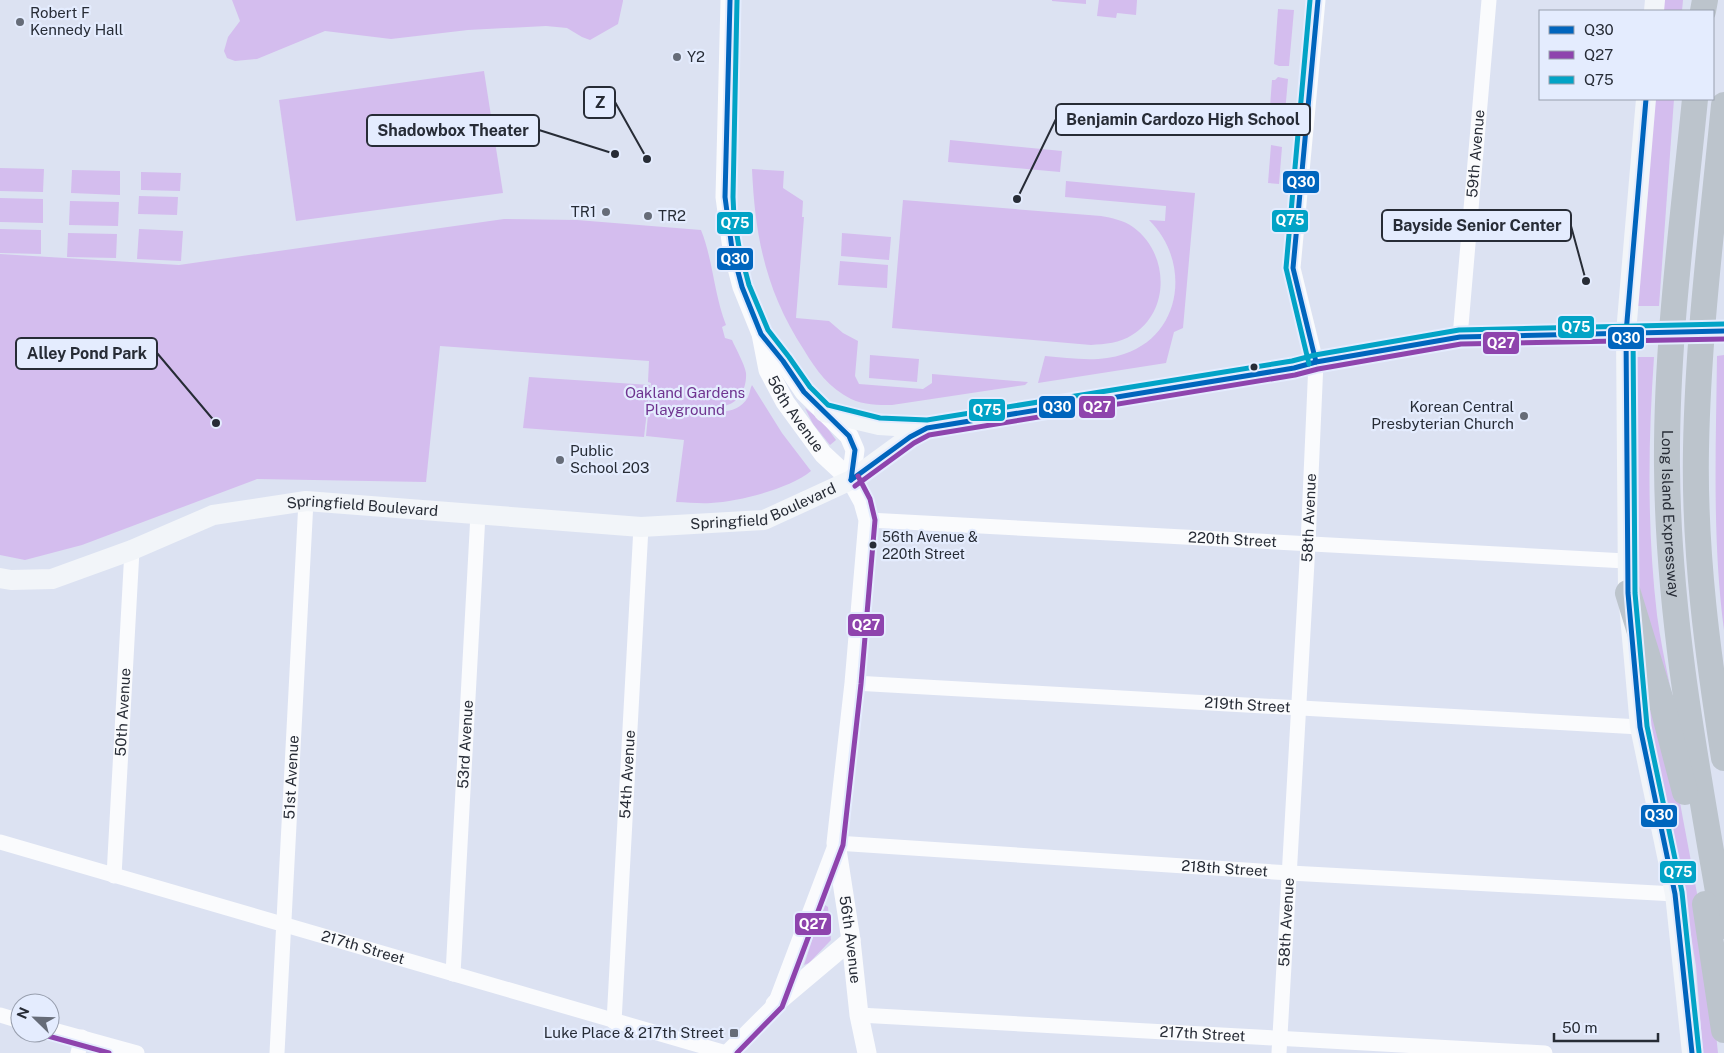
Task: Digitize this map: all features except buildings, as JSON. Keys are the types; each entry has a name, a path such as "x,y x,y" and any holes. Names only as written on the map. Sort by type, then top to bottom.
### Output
{"highway":[{"name":"Long Island Expressway","path":"1695,100 1670,357 1667,466 1673,596 1680,658 1690,733 1724,926"},
{"name":"Long Island Expressway","path":"1724,105 1703,322 1696,448 1697,520 1702,597 1710,673 1724,758"},
{"path":"1628,593 1662,704 1690,810 1724,1030"}],"main road":[{"path":"1646,100 1626,333 1626,561 1640,727 1675,894 1692,1053"},
{"name":"Springfield Boulevard","path":"0,578 11,580 52,579 132,550 213,515 306,501 641,527 764,520 851,480 910,437 927,428 1294,368 1316,362 1460,337 1723,331"},
{"path":"824,412 879,425 927,428"}],"street":[{"name":"56th Avenue","path":"730,0 726,197 732,250 742,287 761,334 768,370 785,402 823,454 851,480 863,502 868,520 854,683 836,843 851,940 859,1015 867,1053"},
{"name":"58th Avenue","path":"1280,1048 1308,544 1316,362 1293,268 1318,0"},
{"name":"59th Avenue","path":"1460,337 1489,0"},
{"name":"56th Avenue","path":"761,334 783,361 804,392 849,436 856,450 851,480"},
{"name":"51st Avenue","path":"277,1053 306,501"},
{"name":"53rd Avenue","path":"453,974 478,514"},
{"name":"220th Street","path":"868,520 1626,561"},
{"name":"54th Avenue","path":"614,1022 641,527"},
{"name":"50th Avenue","path":"114,876 132,550"},
{"name":"219th Street","path":"854,683 1640,727"},
{"name":"217th Street","path":"0,842 726,1053"},
{"name":"218th Street","path":"836,843 1290,873 1675,894"},
{"path":"776,1004 836,843"},
{"path":"726,1053 776,1004 851,940"},
{"name":"56th Avenue","path":"853,1053 859,1015"},
{"name":"217th Street","path":"859,1015 1280,1048 1545,1053"},
{"path":"60,1032 137,1053"},
{"path":"78,1053 82,1037"}],"green space":[{"path":"232,0 623,1 618,24 590,40 567,28 546,26 468,30 391,39 325,31 257,59 235,61 227,58 224,51 228,37 240,21"},
{"path":"1086,0 1086,4 1052,1"},
{"path":"1099,0 1137,0 1136,15 1117,13 1116,18 1097,16"},
{"path":"1664,0 1683,0 1682,10 1663,10"},
{"path":"1278,9 1294,10 1289,66 1274,64"},
{"path":"484,71 503,193 296,221 279,100"},
{"path":"1278,77 1288,79 1283,135 1268,133 1272,80"},
{"path":"1655,100 1674,100 1659,306 1637,306"},
{"path":"950,140 1062,151 1060,172 948,162"},
{"path":"1271,145 1282,147 1279,184 1268,183"},
{"path":"0,168 44,169 43,192 0,191"},
{"path":"752,169 784,171 783,188 803,201 802,217 804,217 796,318 829,321 843,333 858,341 855,376 859,384 923,389 932,383 932,374 1028,382 1025,385 892,405 876,405 861,402 851,399 836,390 818,371 780,307 765,263 760,241"},
{"path":"72,170 120,171 120,195 71,193"},
{"path":"141,172 181,173 180,191 141,190"},
{"path":"1066,181 1195,193 1183,328 1174,332 1166,363 1038,383 1045,356 1084,359 1114,357 1144,344 1159,331 1169,314 1174,295 1175,275 1171,256 1162,237 1149,220 1165,221 1166,206 1065,197"},
{"path":"139,196 178,197 177,215 138,214"},
{"path":"0,198 43,199 43,223 0,222"},
{"path":"903,200 1101,216 1125,223 1133,227 1145,238 1154,251 1159,266 1161,282 1154,312 1145,325 1127,338 1112,343 1091,345 892,328"},
{"path":"70,201 119,202 118,226 69,225"},
{"name":"Oakland Gardens Playground","path":"504,219 577,220 701,230 726,325 722,327 725,338 732,340 746,373 745,385 740,396 732,403 720,406 720,412 733,410 743,404 748,397 752,385 782,433 811,471 777,489 750,497 711,503 676,502 684,440 646,436 651,383 648,382 649,361 440,346 426,482 257,479 82,545 25,560 0,555 0,254 179,265"},
{"path":"0,229 41,230 41,254 0,253"},
{"path":"139,229 183,231 181,261 137,259"},
{"path":"68,233 117,234 116,258 67,257"},
{"path":"842,233 891,237 889,260 841,256"},
{"path":"840,261 888,265 887,288 838,285"},
{"path":"870,355 919,359 917,382 869,378"},
{"path":"1724,355 1724,630 1716,527 1716,459 1717,356"},
{"path":"1636,357 1654,357 1650,454 1651,550 1657,615 1670,686 1637,590"},
{"path":"529,377 650,385 644,437 523,428"},
{"path":"805,408 823,422 836,440 830,445 813,424"},
{"path":"1646,692 1675,775 1706,941 1718,1053 1703,1053 1696,966 1678,856 1648,717"},
{"path":"825,905 828,907 831,940 809,963 804,965 823,907"}],"transit line":[{"name":"Q30","path":"730,0 725,197 732,249 742,287 761,334 783,361 804,392 849,436 855,450 851,480"},
{"name":"Q75","path":"737,0 733,197 734,218 739,247 749,285 768,330 810,387 828,405 880,418 927,420 1292,361 1315,355 1459,330 1724,324"},
{"name":"Q75","path":"1309,364 1286,268 1310,0"},
{"name":"Q30","path":"1316,362 1293,268 1318,0"},
{"name":"Q30","path":"1646,100 1626,333 1628,593 1640,727 1675,894 1692,1053"},
{"name":"Q30","path":"851,480 910,437 927,428 1294,368 1316,362 1460,337 1724,331"},
{"name":"Q75","path":"1633,333 1635,593 1647,726 1682,892 1699,1052"},
{"name":"Q27","path":"855,486 914,443 929,435 1295,375 1318,369 1461,344 1724,339"},
{"name":"Q27","path":"737,1053 782,1007 843,845 861,684 875,520 870,499 858,476"},
{"name":"Q27","path":"60,1039 109,1053"}],"place":[{"name":"Robert F Kennedy Hall","path":"20,22"},
{"name":"Y2","path":"677,57"},
{"name":"Shadowbox Theater","path":"615,154"},
{"name":"Z","path":"647,159"},
{"name":"Benjamin Cardozo High School","path":"1017,199"},
{"name":"TR1","path":"606,212"},
{"name":"TR2","path":"648,216"},
{"name":"Bayside Senior Center","path":"1586,281"},
{"name":"Korean Central Presbyterian Church","path":"1524,416"},
{"name":"Alley Pond Park","path":"216,423"},
{"name":"Public School 203","path":"560,460"},
{"name":"56th Avenue & 220th Street","path":"873,545"},
{"name":"Luke Place & 217th Street","path":"734,1033"}]}
